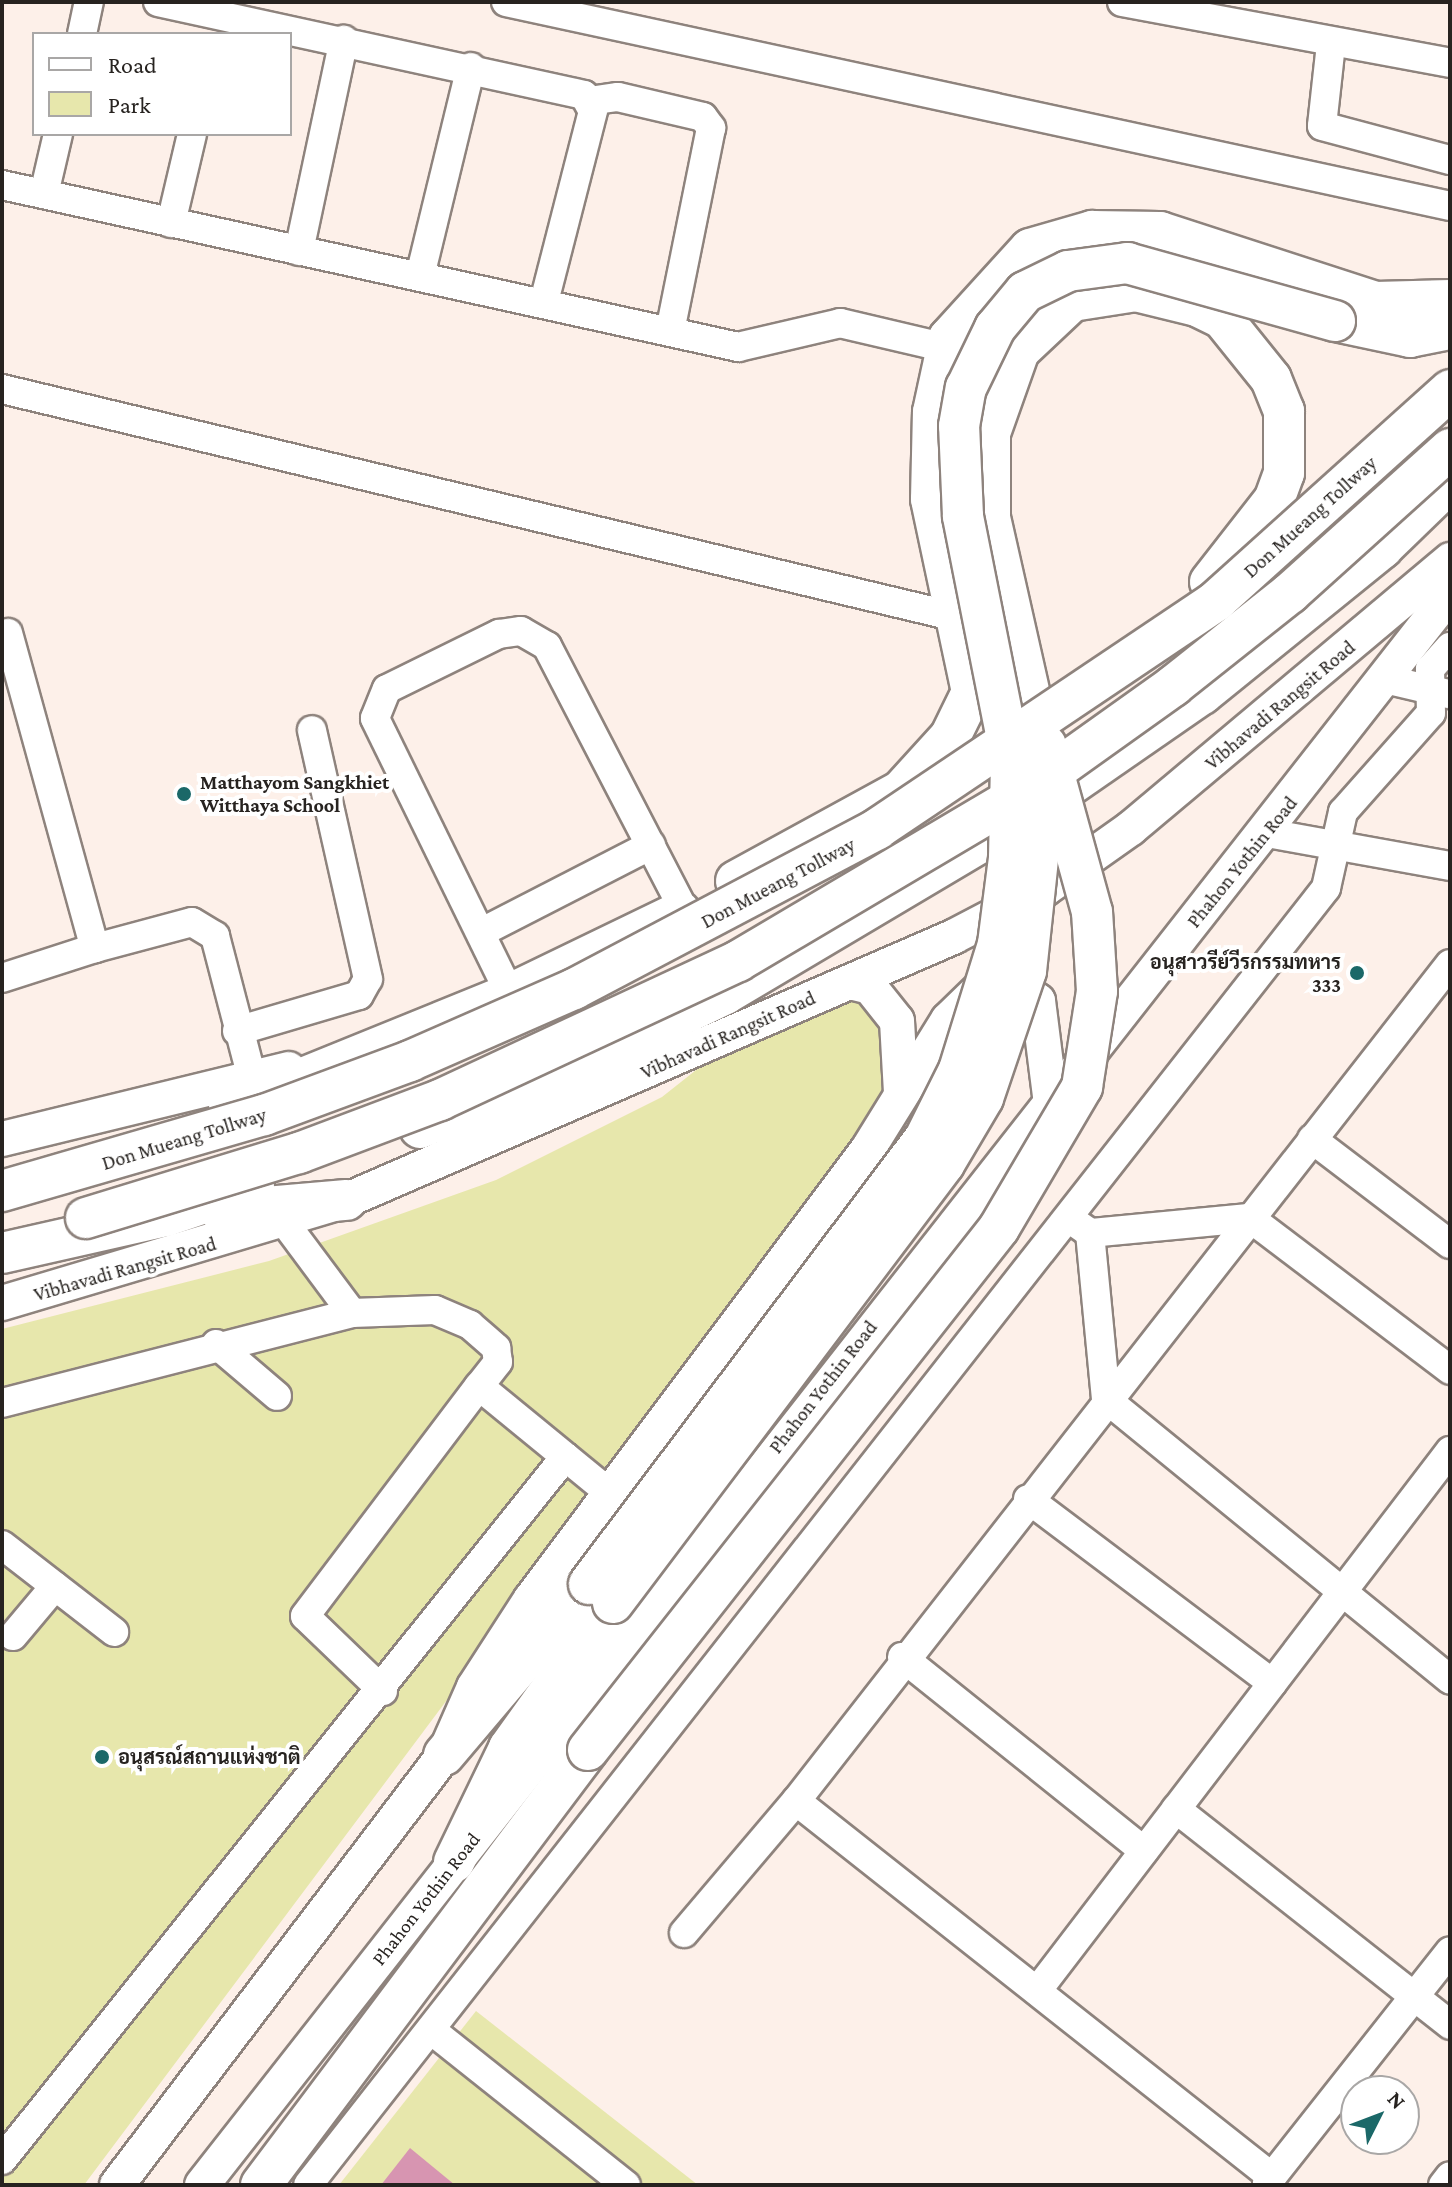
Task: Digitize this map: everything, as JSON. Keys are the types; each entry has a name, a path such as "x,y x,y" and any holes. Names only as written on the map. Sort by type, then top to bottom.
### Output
{"highway":[{"path":"899,793 965,715 972,692 931,499 933,412 947,348 988,287 1030,249 1092,231 1160,232 1375,302 1450,300"},
{"path":"454,1862 509,1748 601,1594 925,1138 959,1070 998,944 1009,858 1011,759 963,516 959,426 966,388 995,328 1025,292 1068,271 1127,263 1397,336 1450,329"},
{"path":"261,2185 588,1750 999,1228 1082,1087 1097,991 1092,912 1032,704 990,517 990,433 999,391 1019,351 1072,301 1136,291 1222,318 1271,379 1284,411 1284,473 1274,500 1210,582"},
{"path":"2,1171 189,1124 510,994 684,910 899,793 1021,719 1210,582 1450,377"},
{"name":"Don Mueang Tollway","path":"2,1191 264,1115 410,1061 574,989 877,829 1048,721 1216,601 1450,390"},
{"name":"Don Mueang Tollway","path":"2,1239 155,1200 440,1100 738,961 1026,791 1160,694 1290,593 1450,449"},
{"name":"Vibhavadi Rangsit Road","path":"2,1253 166,1216 566,1071 725,994 1030,813 1202,694 1382,548 1450,482"},
{"path":"444,1755 601,1594 944,1164 983,1098 1010,1035 1036,908 1041,831 1032,704"},
{"path":"166,1216 347,1200"}],"main road":[{"name":"Vibhavadi Rangsit Road","path":"2,1303 285,1223 347,1200 850,982 1045,889 1199,774 1450,560"},
{"name":"Phahon Yothin Road","path":"202,2185 1050,1096 1267,833 1450,594"},
{"path":"117,2185 444,1755 474,1687 900,1099 969,994 1006,977 1038,1001 1050,1096"},
{"path":"850,982 870,987 897,1021 903,1046 900,1099"},
{"path":"2,1139 391,1043"}],"street":[{"path":"82,32 89,2"},
{"path":"158,2 217,24 280,32"},
{"path":"506,2 1450,206"},
{"path":"1122,2 1331,44 1450,63"},
{"path":"292,33 344,40 577,91 589,101 618,97 703,117 711,128 670,331"},
{"path":"299,251 344,40"},
{"path":"1331,44 1322,126 1450,160"},
{"path":"420,276 471,67"},
{"path":"544,302 589,101"},
{"path":"44,194 58,136"},
{"path":"171,223 192,136"},
{"path":"2,185 738,347 840,323 947,348"},
{"path":"2,389 957,617"},
{"path":"8,633 95,948"},
{"path":"510,994 375,718 387,689 499,634 537,637 684,910"},
{"path":"308,2185 1080,1226 1326,888 1343,812 1431,713 1440,692 1430,669 1450,647"},
{"path":"1385,679 1440,692"},
{"path":"237,1031 359,995 368,979 312,730"},
{"path":"1267,833 1336,843 1450,866"},
{"path":"482,932 651,845"},
{"path":"2,978 95,948 192,922 215,936 237,1031 252,1078"},
{"path":"684,1933 796,1801 902,1657 1450,964"},
{"path":"1312,1139 1450,1244"},
{"path":"1080,1226 1250,1218 1450,1370"},
{"path":"285,1223 352,1313"},
{"path":"1080,1226 1106,1399 1340,1594 1450,1680"},
{"path":"2,1403 216,1344 352,1313 435,1310 470,1325 496,1348 498,1362 305,1616 383,1691"},
{"path":"216,1344 277,1396"},
{"path":"479,1386 612,1495"},
{"path":"1037,1991 1450,1451"},
{"path":"2,2160 383,1691 565,1457"},
{"path":"1028,1499 1272,1683"},
{"path":"2,1545 114,1632"},
{"path":"13,1636 55,1586"},
{"path":"902,1657 1144,1851"},
{"path":"796,1801 1037,1991 1268,2183 1450,1951"},
{"path":"1176,1809 1450,2025"},
{"path":"431,2030 626,2185"},
{"path":"1443,2185 1450,2176"}],"green space":[{"path":"870,995 903,1046 890,1108 84,2185 2,2185 2,1329 269,1261 496,1180 662,1097 773,1009"},
{"path":"476,2011 698,2185 339,2185"}],"shaded area":[{"path":"410,2148 455,2185 381,2185"}],"place":[{"name":"Matthayom Sangkhiet Witthaya School","path":"184,794"},
{"name":"อนุสาวรีย์วีรกรรมทหาร 333","path":"1357,973"},
{"name":"อนุสรณ์สถานแห่งชาติ","path":"102,1757"}]}
